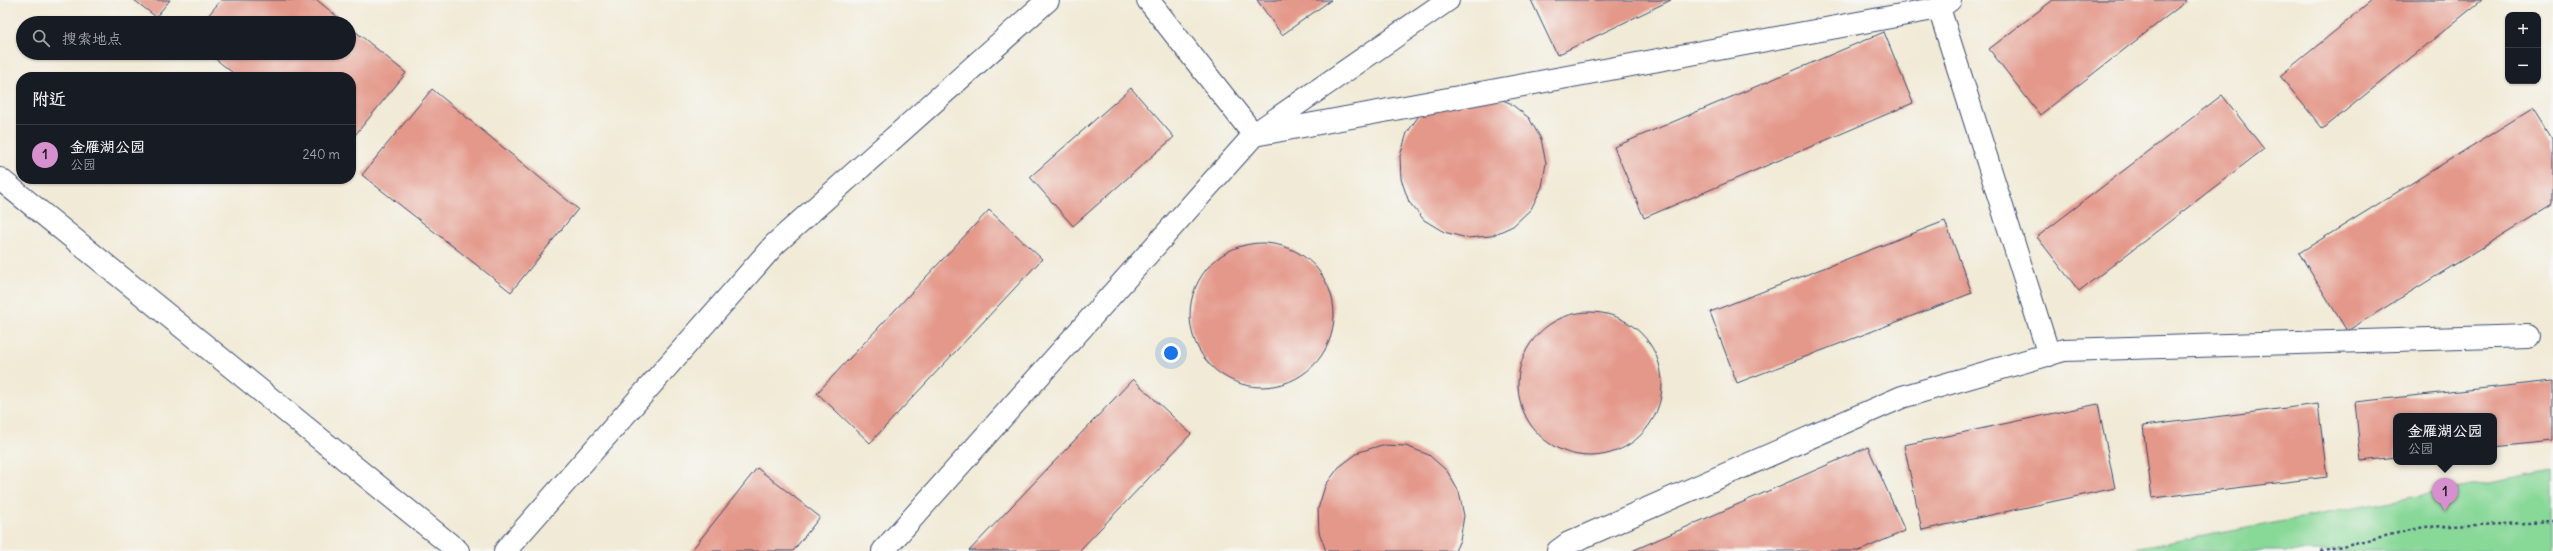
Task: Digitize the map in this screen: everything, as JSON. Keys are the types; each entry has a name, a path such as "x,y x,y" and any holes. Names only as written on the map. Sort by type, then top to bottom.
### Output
{"street":[{"path":"505,551 774,244 1048,0"},
{"path":"1148,0 1254,134"},
{"path":"883,551 1254,134 1448,0"},
{"path":"1254,134 1944,4 2049,355"},
{"path":"0,179 458,551"},
{"path":"1558,551 1569,543 1902,397 2064,350 2528,336"}],"path":[{"path":"2320,551 2424,527 2553,522"}],"green space":[{"path":"2553,471 2553,551 2123,551"}],"building":[{"path":"134,0 170,0 157,16 155,16"},
{"path":"221,0 317,0 336,16 208,16"},
{"path":"1257,0 1331,0 1282,35"},
{"path":"1531,0 1671,0 1557,55"},
{"path":"2053,0 2188,0 2040,115 1989,49"},
{"path":"2373,0 2482,0 2323,129 2280,76"},
{"path":"356,32 406,73 356,134 356,72 232,72 217,60 356,60"},
{"path":"1884,32 1913,103 1644,218 1614,147"},
{"path":"1131,88 1174,137 1073,226 1030,177"},
{"path":"432,89 578,209 511,292 362,175"},
{"path":"1488,94 1510,103 1529,118 1541,139 1546,163 1542,187 1531,209 1513,226 1491,236 1467,238 1444,232 1424,220 1409,202 1401,179 1400,156 1407,133 1420,114"},
{"path":"2222,95 2264,149 2079,291 2037,237"},
{"path":"2533,108 2553,140 2553,204 2347,331 2299,253"},
{"path":"989,210 1042,259 870,443 817,393"},
{"path":"1945,221 1972,293 1737,383 1710,312"},
{"path":"1255,243 1269,243 1296,251 1308,259 1318,269 1329,287 1333,301 1333,329 1329,343 1318,361 1308,371 1290,382 1269,387 1255,387 1228,379 1216,371 1206,361 1195,343 1190,322 1190,308 1198,281 1206,269 1216,259 1234,248"},
{"path":"1583,312 1597,312 1624,320 1636,328 1646,338 1657,356 1661,370 1661,398 1657,412 1646,430 1636,440 1618,451 1597,456 1583,456 1556,448 1544,440 1534,430 1523,412 1518,391 1518,377 1526,350 1534,338 1544,328 1562,317"},
{"path":"1133,379 1191,434 1079,551 969,551"},
{"path":"2553,381 2553,441 2497,447 2497,413 2393,413 2393,457 2361,461 2355,402"},
{"path":"2098,404 2115,488 1922,530 1904,445"},
{"path":"2318,404 2327,477 2152,498 2143,426"},
{"path":"1382,445 1406,446 1429,455 1447,471 1459,492 1464,516 1460,540 1455,551 1326,551 1319,532 1318,509 1325,486 1339,467 1359,452"},
{"path":"1868,447 1905,531 1859,551 1632,551"},
{"path":"757,468 820,517 793,551 691,551"}],"place":[{"name":"金雁湖公园","path":"2445,511"}]}
